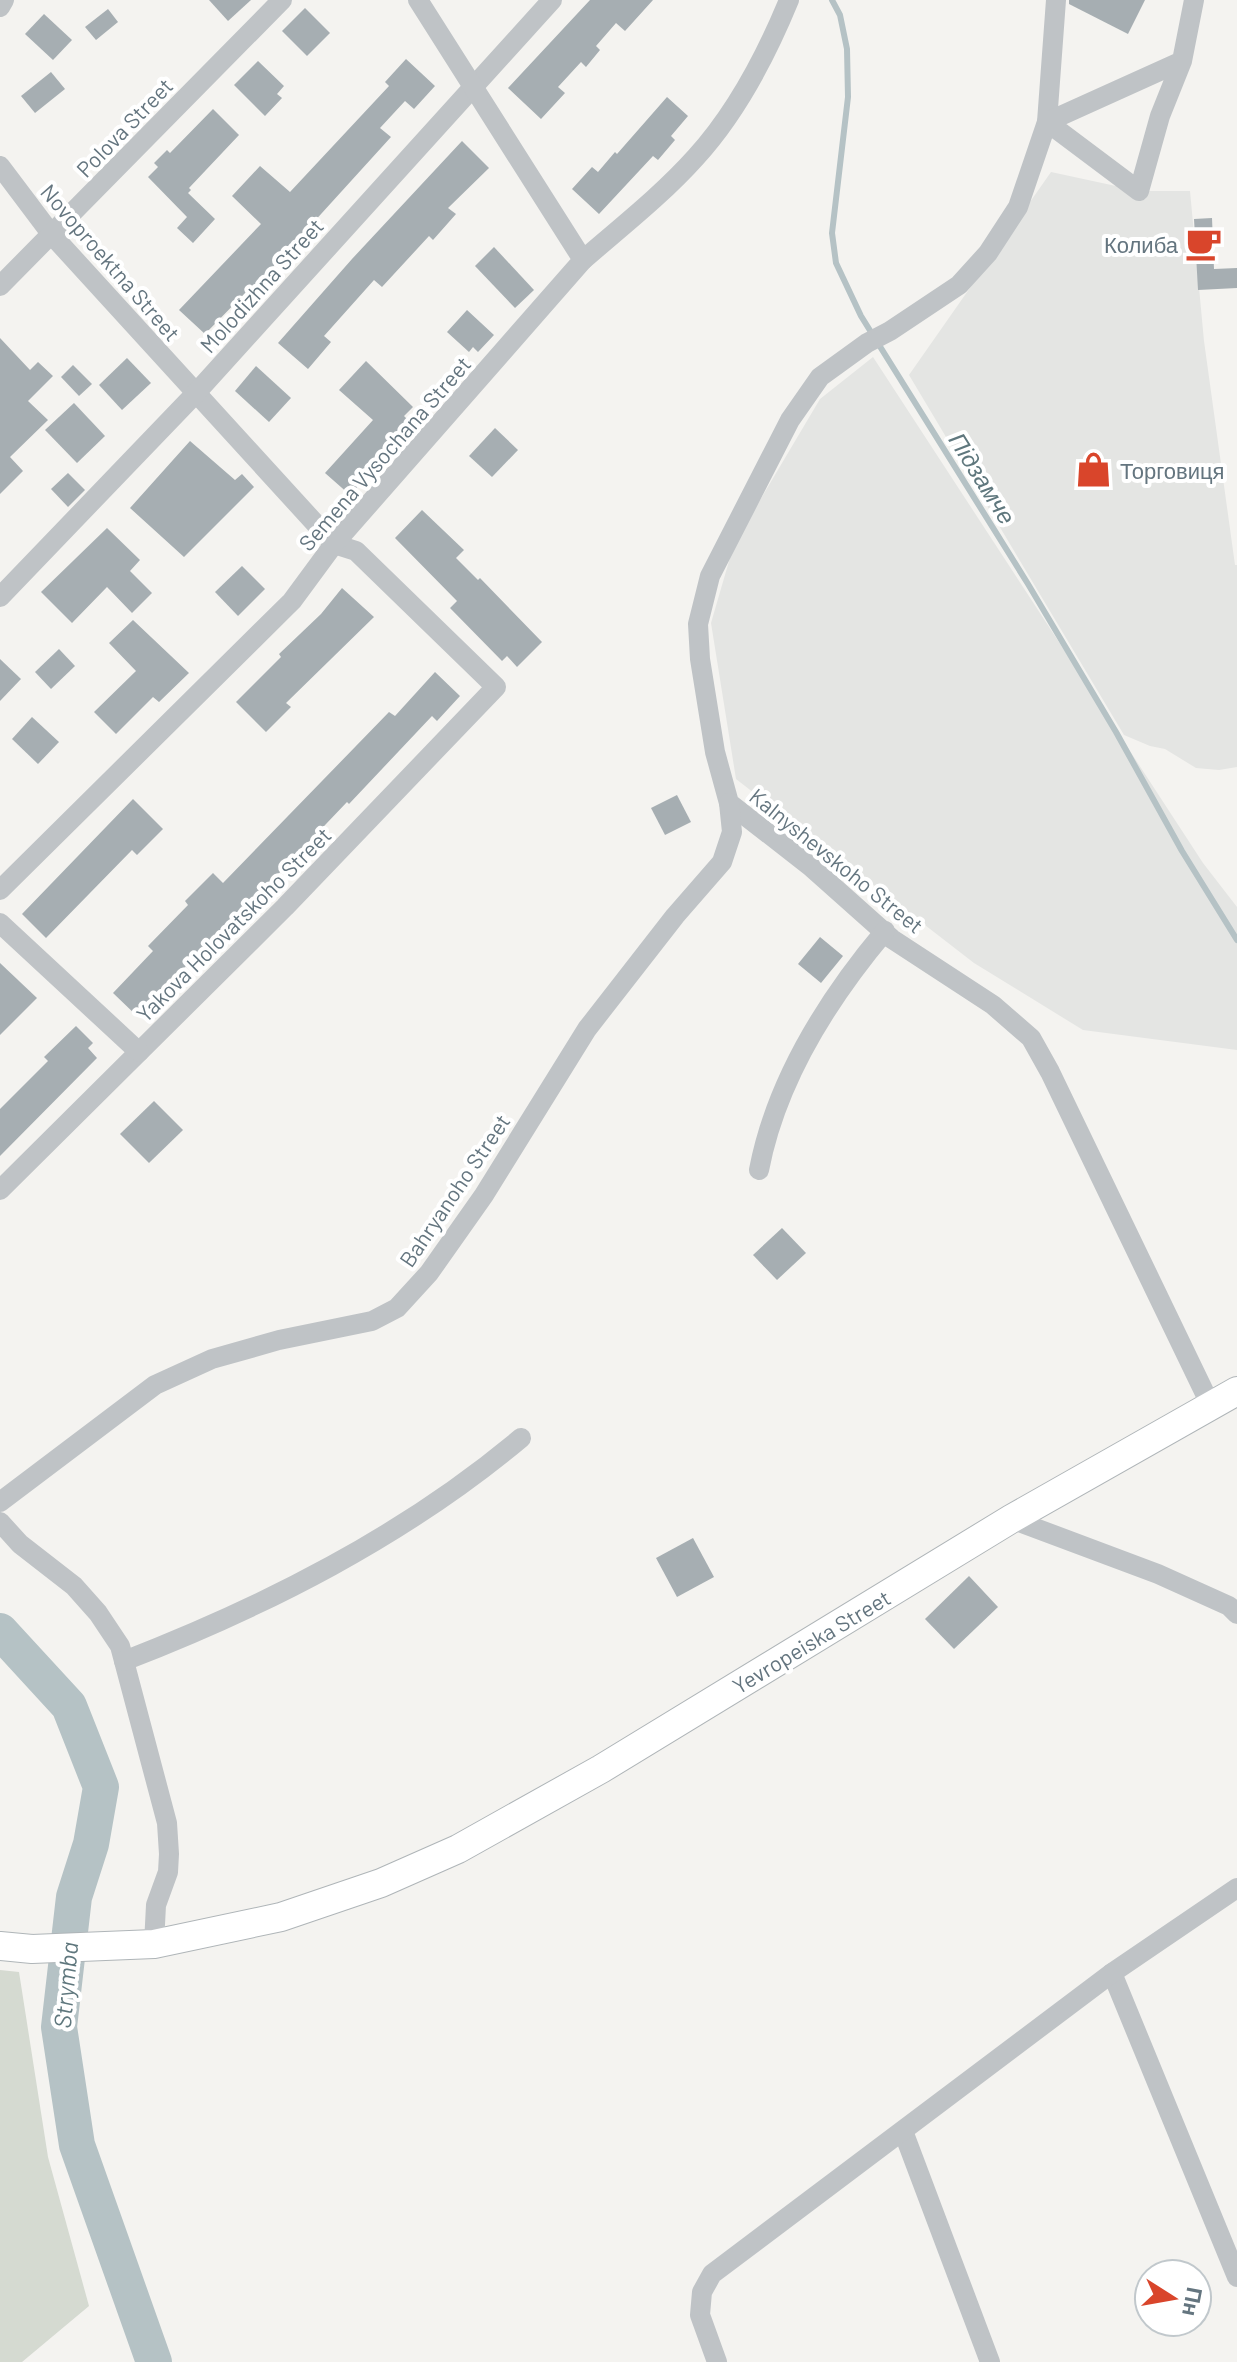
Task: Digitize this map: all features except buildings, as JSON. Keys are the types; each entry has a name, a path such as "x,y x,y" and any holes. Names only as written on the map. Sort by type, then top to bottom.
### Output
{"main road":[{"name":"Yevropeiska Street","path":"0,1946 32,1949 154,1944 281,1917 381,1883 458,1849 601,1769 1011,1519 1237,1391"}],"street":[{"path":"0,7 4,0"},
{"name":"Polova Street","path":"0,286 282,0"},
{"path":"418,0 583,260"},
{"name":"Molodizhna Street","path":"0,597 195,394 552,0"},
{"name":"Semena Vysochana Street","path":"0,890 292,601 334,544 583,260 696,157 745,92 789,0"},
{"name":"Kalnyshevskoho Street","path":"1056,0 1047,122 1018,207 988,253 959,285 867,343 820,377 790,420 710,576 698,624 700,659 715,752 729,803 810,866 885,931 993,1005 1031,1038 1211,1406"},
{"path":"1182,61 1047,122 1139,191 1160,116 1182,61 1194,0"},
{"name":"Novoproektna Street","path":"0,166 52,235 334,544 356,551 496,687"},
{"name":"Yakova Holovatskoho Street","path":"0,1190 285,907 496,687"},
{"name":"Bahryanoho Street","path":"0,1502 155,1385 212,1359 279,1340 372,1321 397,1308 429,1273 484,1195 587,1029 675,916 722,862 732,832 729,803"},
{"path":"0,923 139,1052"},
{"path":"759,1170 764,1142 787,1078 851,970 885,931"},
{"path":"124,1661 286,1591 390,1532 486,1468 521,1438"},
{"path":"1011,1519 1158,1574 1229,1606 1237,1614"},
{"path":"0,1522 20,1544 74,1586 98,1613 120,1646 167,1823 168,1872 156,1905 154,1944"},
{"path":"717,2362 700,2315 702,2292 712,2274 1112,1973 1237,1888"},
{"path":"1112,1973 1237,2277"},
{"path":"903,2131 990,2362"}],"shaded area":[{"name":"Торговиця","path":"1051,172 1139,191 1190,191 1204,341 1237,565 1237,767 1219,770 1196,768 1165,749 1124,735 909,375"},
{"path":"873,357 1203,863 1237,907 1237,1050 1083,1030 974,963 736,779 711,623 734,544 820,399"},
{"path":"0,1970 19,1972 48,2157 89,2306 22,2362 0,2362"}],"waterway":[{"name":"Підзамче","path":"832,0 840,15 847,49 848,97 832,233 836,263 861,316 1028,584 1237,940"},
{"name":"Strymba","path":"0,1631 69,1706 101,1787 91,1844 74,1897 59,2027 77,2145 154,2362"}],"place":[{"name":"Колиба","path":"1204,244"},
{"name":"Торговиця","path":"1094,470"}]}
